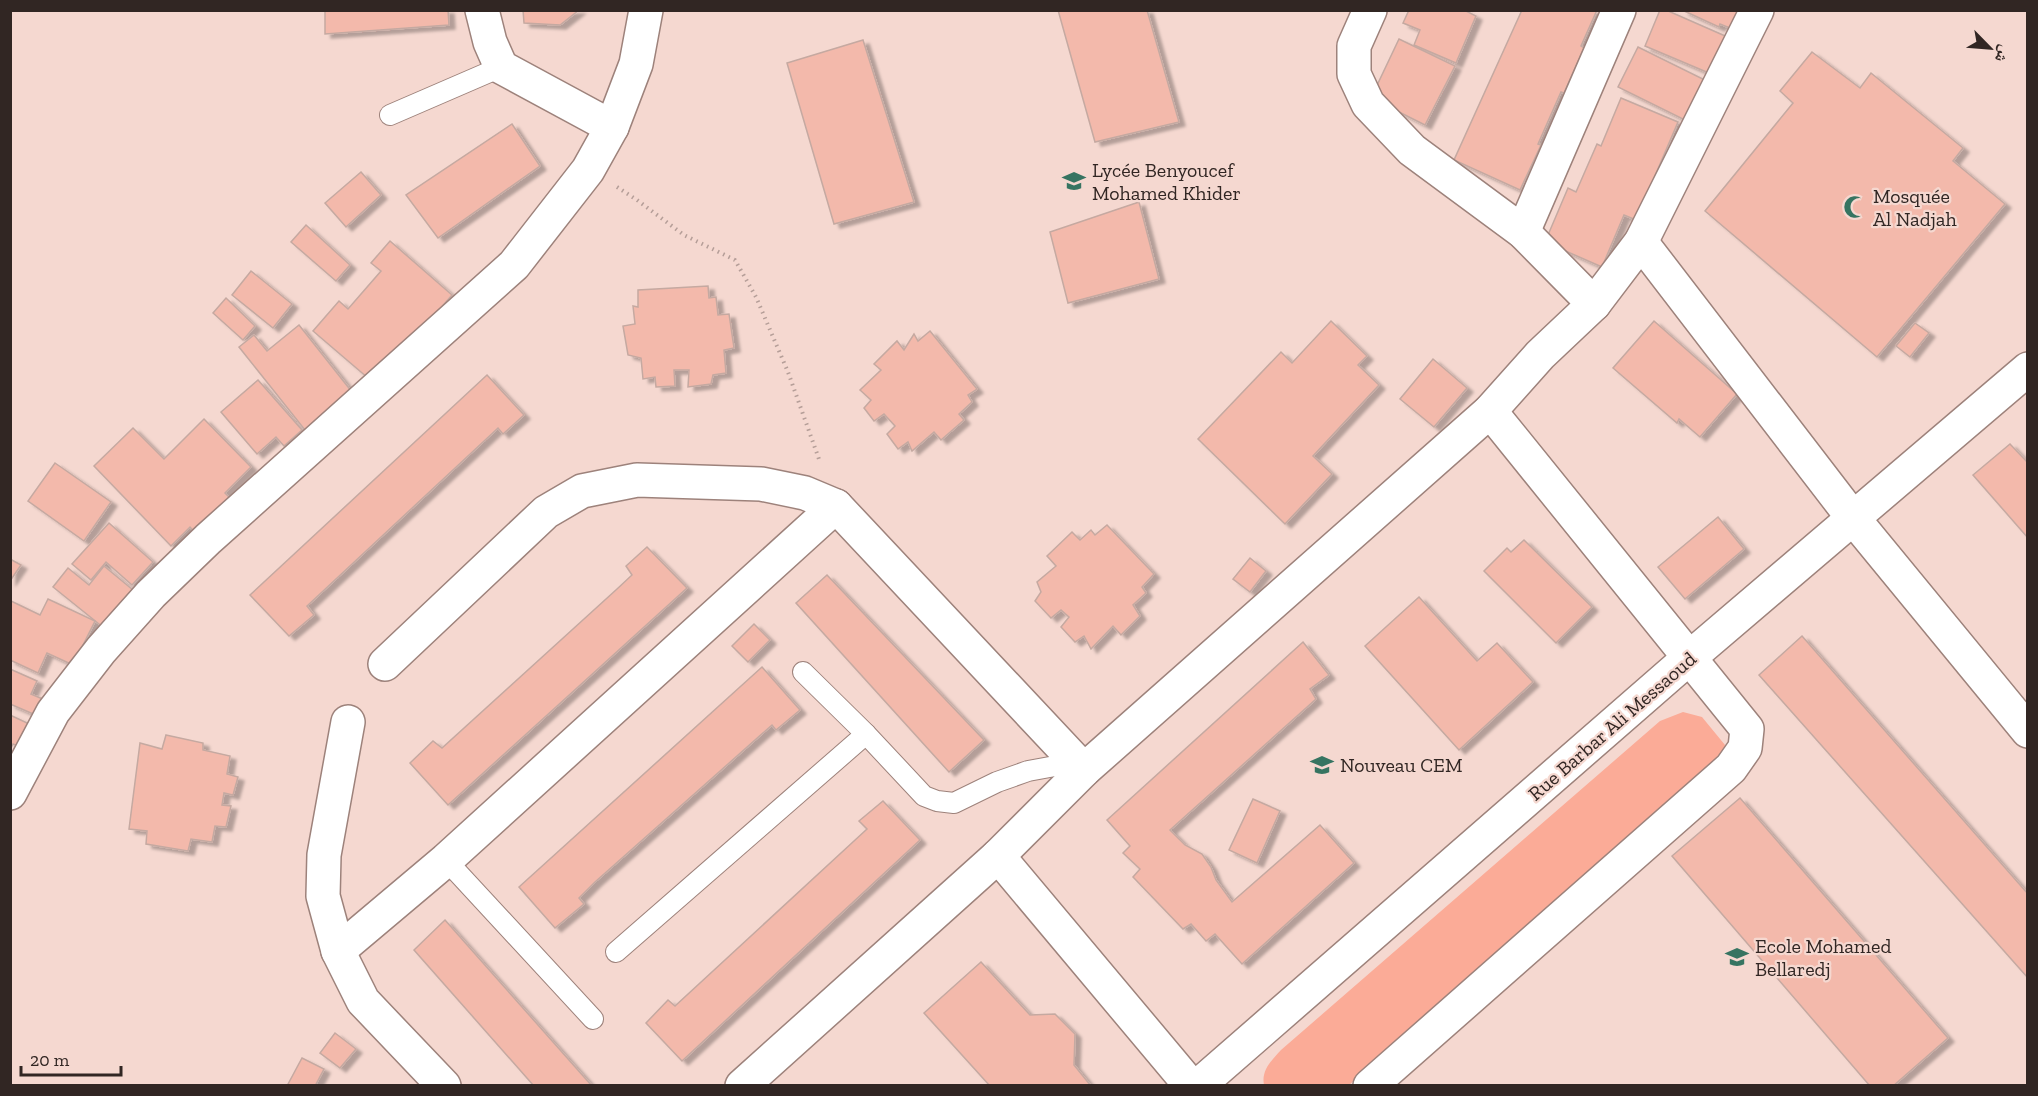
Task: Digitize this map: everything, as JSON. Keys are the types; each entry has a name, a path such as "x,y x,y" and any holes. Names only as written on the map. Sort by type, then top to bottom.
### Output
{"street":[{"path":"482,10 490,42 501,67 612,127"},
{"path":"10,793 53,712 101,650 151,594 208,539 514,265 588,170 612,127 636,64 646,10"},
{"path":"1371,10 1354,46 1354,74 1368,104 1412,150 1523,232 1594,304"},
{"path":"1523,232 1618,10"},
{"path":"742,1086 998,856 1080,766 1490,411 1540,354 1594,304 1641,242 1757,10"},
{"path":"1641,242 1853,518 2028,731"},
{"name":"Rue Barbar Ali Messaoud","path":"1198,1086 1689,658 2028,369"},
{"path":"1370,1086 1731,768 1745,748 1747,729 1490,411"},
{"path":"385,664 546,512 582,491 637,480 761,483 806,493 836,506 1080,766"},
{"path":"338,951 446,860 836,506"},
{"path":"348,722 324,865 323,896 338,951 363,1001 444,1086"},
{"path":"998,856 1191,1086"}],"lane":[{"path":"390,115 501,67"},
{"path":"803,672 924,796 938,801 954,803 998,782 1028,771 1080,766"},
{"path":"616,952 866,734"},
{"path":"446,860 592,1019"}],"path":[{"path":"588,170 637,200 684,235 735,260 756,297 788,372 836,506"}],"shaded area":[{"path":"1683,712 1702,717 1725,745 1723,759 1713,770 1349,1085 1264,1085 1266,1070 1281,1050 1660,721"}],"building":[{"path":"325,10 448,10 449,25 325,34"},
{"path":"523,10 579,10 560,25 524,23"},
{"path":"1058,10 1147,10 1179,122 1095,142"},
{"path":"1409,10 1464,10 1476,16 1456,63 1414,45 1420,30 1403,23"},
{"path":"1522,10 1597,10 1581,46 1584,48 1564,93 1561,92 1538,144 1541,145 1520,190 1454,160"},
{"path":"1660,10 1666,10 1732,39 1716,76 1645,46"},
{"path":"1682,10 1750,10 1740,32 1720,24 1719,27"},
{"path":"1399,39 1455,66 1425,125 1371,98"},
{"path":"863,40 914,202 834,224 787,63"},
{"path":"1638,47 1715,85 1695,125 1618,87"},
{"name":"Mosquée Al Nadjah","path":"1812,52 1860,88 1871,73 1963,148 1953,161 2005,204 1877,357 1705,211 1793,103 1780,91"},
{"path":"1621,98 1678,122 1636,220 1624,215 1602,267 1545,242 1568,188 1576,192 1597,144 1601,146"},
{"path":"512,124 540,166 438,238 406,195"},
{"path":"361,172 381,195 346,227 325,203"},
{"path":"1139,202 1159,279 1068,303 1050,232"},
{"path":"306,225 350,265 336,281 291,242"},
{"path":"390,241 452,295 375,384 313,331 339,301 348,309 381,271 371,263"},
{"path":"251,271 292,304 273,328 232,295"},
{"path":"708,286 709,298 716,297 718,315 729,314 734,348 724,350 726,373 713,375 711,384 688,387 689,370 674,370 675,386 656,387 655,377 643,379 641,358 628,355 623,326 635,324 633,306 638,307 638,290"},
{"path":"226,298 255,326 243,340 213,313"},
{"path":"1331,321 1367,356 1358,365 1379,385 1313,456 1332,474 1285,524 1198,439 1281,352 1292,363"},
{"path":"1654,321 1737,394 1700,437 1679,419 1677,423 1613,368"},
{"path":"1915,323 1929,333 1910,357 1896,346"},
{"path":"299,325 352,392 305,430 239,347 254,335 267,351"},
{"path":"930,331 977,389 968,395 972,402 959,414 964,420 941,440 934,432 912,451 908,442 898,449 887,434 895,426 884,414 874,421 864,408 871,400 860,390 881,370 874,364 897,341 904,350 914,334 918,341"},
{"path":"1433,359 1467,388 1434,427 1400,399"},
{"path":"487,375 524,415 503,434 498,428 307,606 314,615 289,636 250,595"},
{"path":"258,380 302,430 284,446 276,437 257,454 221,412"},
{"path":"204,419 251,467 225,493 234,502 199,537 190,527 171,546 94,466 133,428 164,459"},
{"path":"2010,444 2028,463 2028,538 1973,475"},
{"path":"55,463 111,502 84,541 28,501"},
{"path":"1718,517 1744,549 1685,599 1658,567"},
{"path":"109,523 153,562 132,585 106,562 91,580 72,564"},
{"path":"1107,525 1154,574 1142,587 1146,593 1133,605 1140,616 1121,635 1113,626 1091,649 1084,636 1075,642 1061,627 1069,617 1061,610 1051,618 1035,601 1041,592 1037,582 1056,566 1047,556 1072,532 1080,540 1091,530 1095,535"},
{"path":"1524,540 1592,607 1556,643 1484,571 1507,548 1511,552"},
{"path":"647,547 687,588 448,805 410,763 433,741 442,748 617,589 632,575 626,566"},
{"path":"1250,558 1266,571 1250,592 1233,579"},
{"path":"10,559 21,565 10,581"},
{"path":"104,566 139,595 109,632 53,587 68,568 89,585"},
{"path":"827,575 984,740 949,772 796,603"},
{"path":"1419,597 1477,661 1497,643 1533,682 1459,750 1365,646"},
{"path":"48,599 95,621 73,665 47,653 38,673 10,660 10,602 40,615"},
{"path":"754,624 770,640 748,662 732,646"},
{"path":"1802,636 2028,894 2028,978 1759,675"},
{"path":"1303,642 1329,675 1310,689 1316,699 1170,830 1185,845 1202,854 1216,880 1232,902 1320,825 1354,863 1242,964 1215,934 1206,941 1191,924 1183,929 1133,877 1140,869 1123,853 1130,846 1107,820"},
{"path":"762,667 800,710 776,730 772,725 595,882 579,898 584,904 555,928 519,887"},
{"path":"10,669 37,681 31,694 45,700 38,716 10,704"},
{"path":"10,715 40,729 29,751 13,744 10,750"},
{"path":"166,735 203,743 203,750 230,756 227,774 238,777 233,795 224,793 222,805 231,806 226,827 215,826 212,842 191,839 188,851 146,844 147,831 129,829 140,743 162,749"},
{"path":"1740,798 1948,1038 1893,1086 1870,1086 1672,856"},
{"path":"1253,799 1280,811 1257,863 1229,850"},
{"path":"883,801 920,840 682,1061 646,1023 668,1000 675,1006 867,829 859,821"},
{"path":"445,920 592,1086 534,1086 414,950"},
{"path":"981,962 1030,1015 1055,1014 1075,1034 1074,1065 1091,1086 990,1086 924,1013"},
{"path":"335,1033 356,1049 340,1068 320,1053"},
{"path":"302,1058 324,1069 315,1086 287,1086"}],"place":[{"name":"Lycée Benyoucef Mohamed Khider","path":"1074,181"},
{"name":"Mosquée Al Nadjah","path":"1855,207"},
{"name":"Nouveau CEM","path":"1322,765"},
{"name":"Ecole Mohamed Bellaredj","path":"1737,957"}]}
